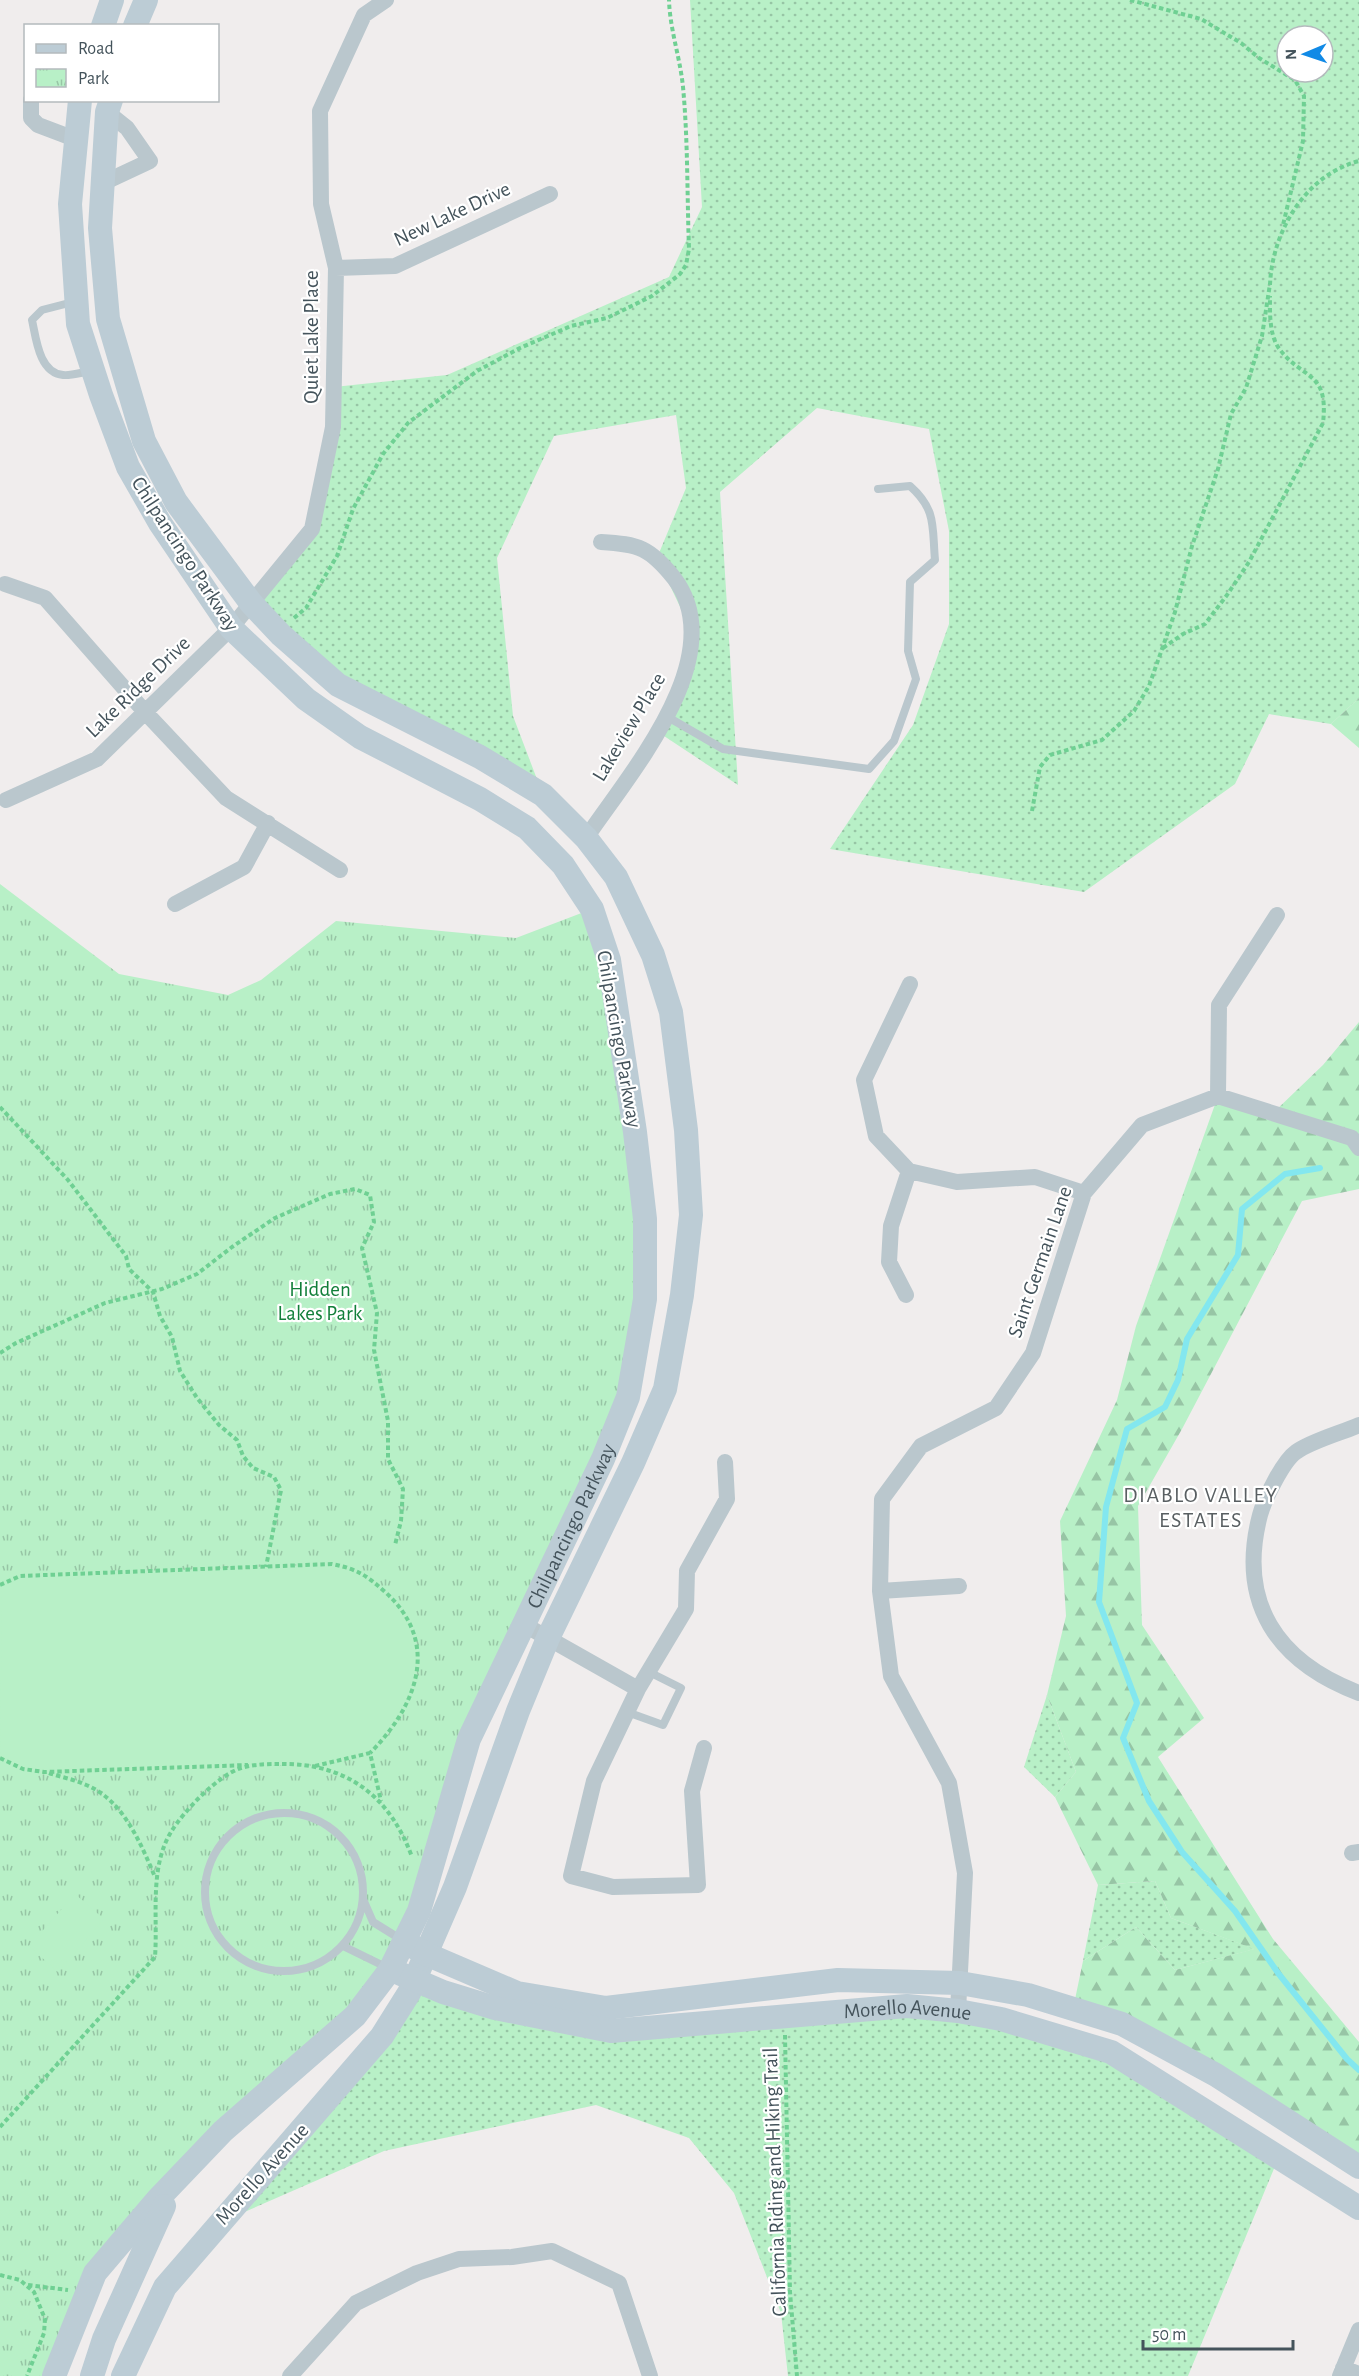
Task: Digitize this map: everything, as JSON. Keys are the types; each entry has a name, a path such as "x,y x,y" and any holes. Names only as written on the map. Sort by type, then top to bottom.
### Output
{"street":[{"path":"104,24 112,0"},
{"path":"136,24 146,0"},
{"name":"Quiet Lake Place","path":"231,628 312,529 333,427 336,268 321,204 320,111 364,15 386,0"},
{"path":"31,102 31,118 38,125 75,139"},
{"name":"Chilpancingo Parkway","path":"80,102 70,204 78,324 128,467 160,523 231,628 306,699 360,737 480,799 527,828 563,865 591,909 609,960 635,1132 645,1218 645,1299 628,1397 603,1459 469,1739 419,1911 390,1970"},
{"path":"103,183 150,161 128,128 109,106"},
{"name":"Chilpancingo Parkway","path":"109,106 100,228 108,319 144,441 176,502 251,603 280,635 338,685 480,757 543,795 586,838 616,878 653,955 671,1012 686,1130 691,1215 682,1295 665,1389 633,1463 548,1638 518,1711 455,1887"},
{"name":"New Lake Drive","path":"336,268 395,266 550,194"},
{"name":"Lakeview Place","path":"586,838 665,716 687,671 692,648 685,597 657,558 644,548 627,543 601,542"},
{"path":"5,584 45,598 145,712 226,798 340,870"},
{"name":"Lake Ridge Drive","path":"6,800 97,759 231,628"},
{"path":"175,904 244,867 267,823"},
{"path":"1277,915 1219,1005 1218,1096 1352,1138 1359,1148"},
{"path":"910,984 864,1080 876,1136 909,1171 957,1182 1035,1177 1084,1193"},
{"name":"Saint Germain Lane","path":"958,2011 965,1873 949,1783 891,1677 880,1591 882,1499 921,1446 996,1408 1033,1353 1084,1193 1142,1125 1218,1096"},
{"path":"906,1295 889,1262 891,1226 909,1171"},
{"path":"1359,1425 1295,1452 1265,1497 1254,1538 1254,1586 1269,1627 1305,1666 1359,1693"},
{"path":"704,1748 692,1791 698,1885 613,1887 571,1876 594,1781 638,1689 687,1609 687,1571 727,1499 725,1462"},
{"path":"880,1591 959,1586"},
{"path":"523,1624 638,1689"},
{"name":"Morello Avenue","path":"123,2376 165,2287 217,2224 302,2130 382,2036 415,1980 455,1887"},
{"name":"Morello Avenue","path":"405,1941 426,1954 517,1993 606,2008 838,1980 960,1983 1028,1995 1122,2024 1216,2075 1359,2167"},
{"path":"54,2376 95,2273 179,2177 223,2131 355,2016 390,1970"},
{"name":"Morello Avenue","path":"390,1970 495,2008 611,2031 907,2006 958,2011 1000,2019 1111,2052 1239,2135 1359,2208"},
{"path":"92,2376 104,2339 144,2247 179,2177"},
{"path":"290,2376 356,2303 397,2283 459,2259 512,2258 552,2250 618,2283 650,2376"},
{"path":"1359,2330 1342,2372 1359,2374"}],"lane":[{"path":"77,301 42,310 32,320 40,354 50,370 62,375 93,370"},
{"path":"665,716 723,749 869,769 894,741 916,679 908,651 910,582 934,560 932,517 926,500 910,486 878,489"},
{"path":"627,1712 663,1725 681,1688 649,1672"},
{"path":"276,1813 312,1818 328,1826 345,1841 356,1860 363,1881 363,1899 356,1925 343,1946 327,1959 308,1968 288,1971 267,1970 243,1960 221,1939 206,1906 206,1882 214,1855 229,1836 249,1821 276,1813"},
{"path":"363,1899 373,1922 405,1941"},
{"path":"343,1946 390,1970"}],"path":[{"path":"280,635 306,608 325,578 344,540 353,509 389,444 408,423 477,371 571,326 608,318 639,304 680,274 686,266 688,249 686,114 669,0"},
{"path":"1130,0 1201,19 1295,80 1304,96 1304,141 1283,228 1271,259 1270,321 1277,345 1321,387 1326,402 1323,423 1249,562 1205,624 1183,634 1163,648"},
{"path":"1283,228 1317,181 1347,164 1359,161"},
{"path":"1032,811 1040,767 1050,755 1101,740 1134,711 1149,686 1163,648 1192,546 1218,469 1231,414 1246,388 1262,336 1270,284"},
{"path":"0,1107 68,1180 126,1256 129,1269 153,1292 160,1316 172,1337 180,1371 197,1398 219,1425 237,1440 243,1456 253,1468 274,1477 281,1490 266,1567"},
{"path":"0,1353 16,1343 105,1303 153,1292 197,1274 275,1218 330,1194 355,1189 370,1195 374,1222 362,1248 377,1313 374,1350 388,1421 387,1459 402,1489 401,1521 396,1545"},
{"path":"0,1585 20,1576 332,1564 357,1569 391,1597 405,1613 413,1632 418,1655 416,1677 402,1715 370,1753 313,1766"},
{"path":"370,1753 382,1805"},
{"path":"0,1758 23,1769 44,1772 86,1784 115,1805 136,1833 156,1878"},
{"path":"0,2127 155,1957 156,1878 170,1833 197,1797 238,1769 260,1764"},
{"path":"44,1772 260,1764 313,1766 339,1772 372,1792 394,1822 411,1855 413,1866"},
{"name":"California Riding and Hiking Trail","path":"784,2018 788,2073 790,2292 797,2376"},
{"path":"0,2275 20,2280 34,2292 45,2319 44,2333 27,2376"},
{"path":"26,2285 71,2290 68,2299"},
{"path":"44,2333 52,2325"}],"green space":[{"path":"690,0 1359,0 1359,698 1331,724 1269,714 1235,784 1084,892 830,849 913,725 949,624 949,531 929,429 817,408 720,492 738,785 658,732 691,630 657,558 686,488 676,415 554,436 497,558 513,716 543,795 338,685 251,603 312,529 334,387 447,375 669,277 702,207"},
{"path":"1359,698 1359,748 1331,724"},
{"name":"Hidden Lakes Park","path":"0,884 119,974 228,995 261,980 336,921 516,938 592,909 645,1219 628,1397 528,1613 390,1970 95,2273 54,2376 0,2376"},
{"path":"1359,1022 1359,1189 1302,1201 1182,1429 1138,1506 1142,1625 1204,1718 1158,1757 1273,1939 1359,2042 1359,2167 1073,2009 1083,1961 1136,1927 1175,1970 1254,1949 1171,1918 1155,1881 1098,1885 1055,1797 1076,1772 1047,1695 1066,1616 1060,1521 1117,1400 1136,1326 1218,1096 1273,1113 1323,1065"},
{"path":"332,1564 362,1572 395,1603 406,1619 417,1653 417,1671 406,1708 383,1741 370,1753 354,1759 326,1764 44,1772 23,1769 0,1758 2,1584 20,1576"},
{"path":"1047,1695 1076,1772 1055,1797 1024,1767"},
{"path":"1155,1881 1171,1918 1255,1949 1175,1970 1136,1927 1083,1961 1098,1885"},
{"path":"75,1894 104,1919 58,1972 29,1946"},
{"path":"0,1987 10,2012 0,2016"},
{"path":"409,1993 611,2031 907,2006 1111,2052 1278,2159 1188,2376 788,2376 781,2313 734,2193 689,2138 596,2105 384,2151 217,2224"}],"waterway":[{"path":"1320,1168 1285,1174 1242,1209 1238,1255 1187,1339 1178,1380 1165,1407 1127,1429 1106,1507 1099,1602 1137,1703 1123,1738 1149,1801 1182,1852 1235,1911 1278,1973 1347,2059 1359,2070"}],"district":[{"name":"DIABLO VALLEY ESTATES","path":"1201,1508"}]}
